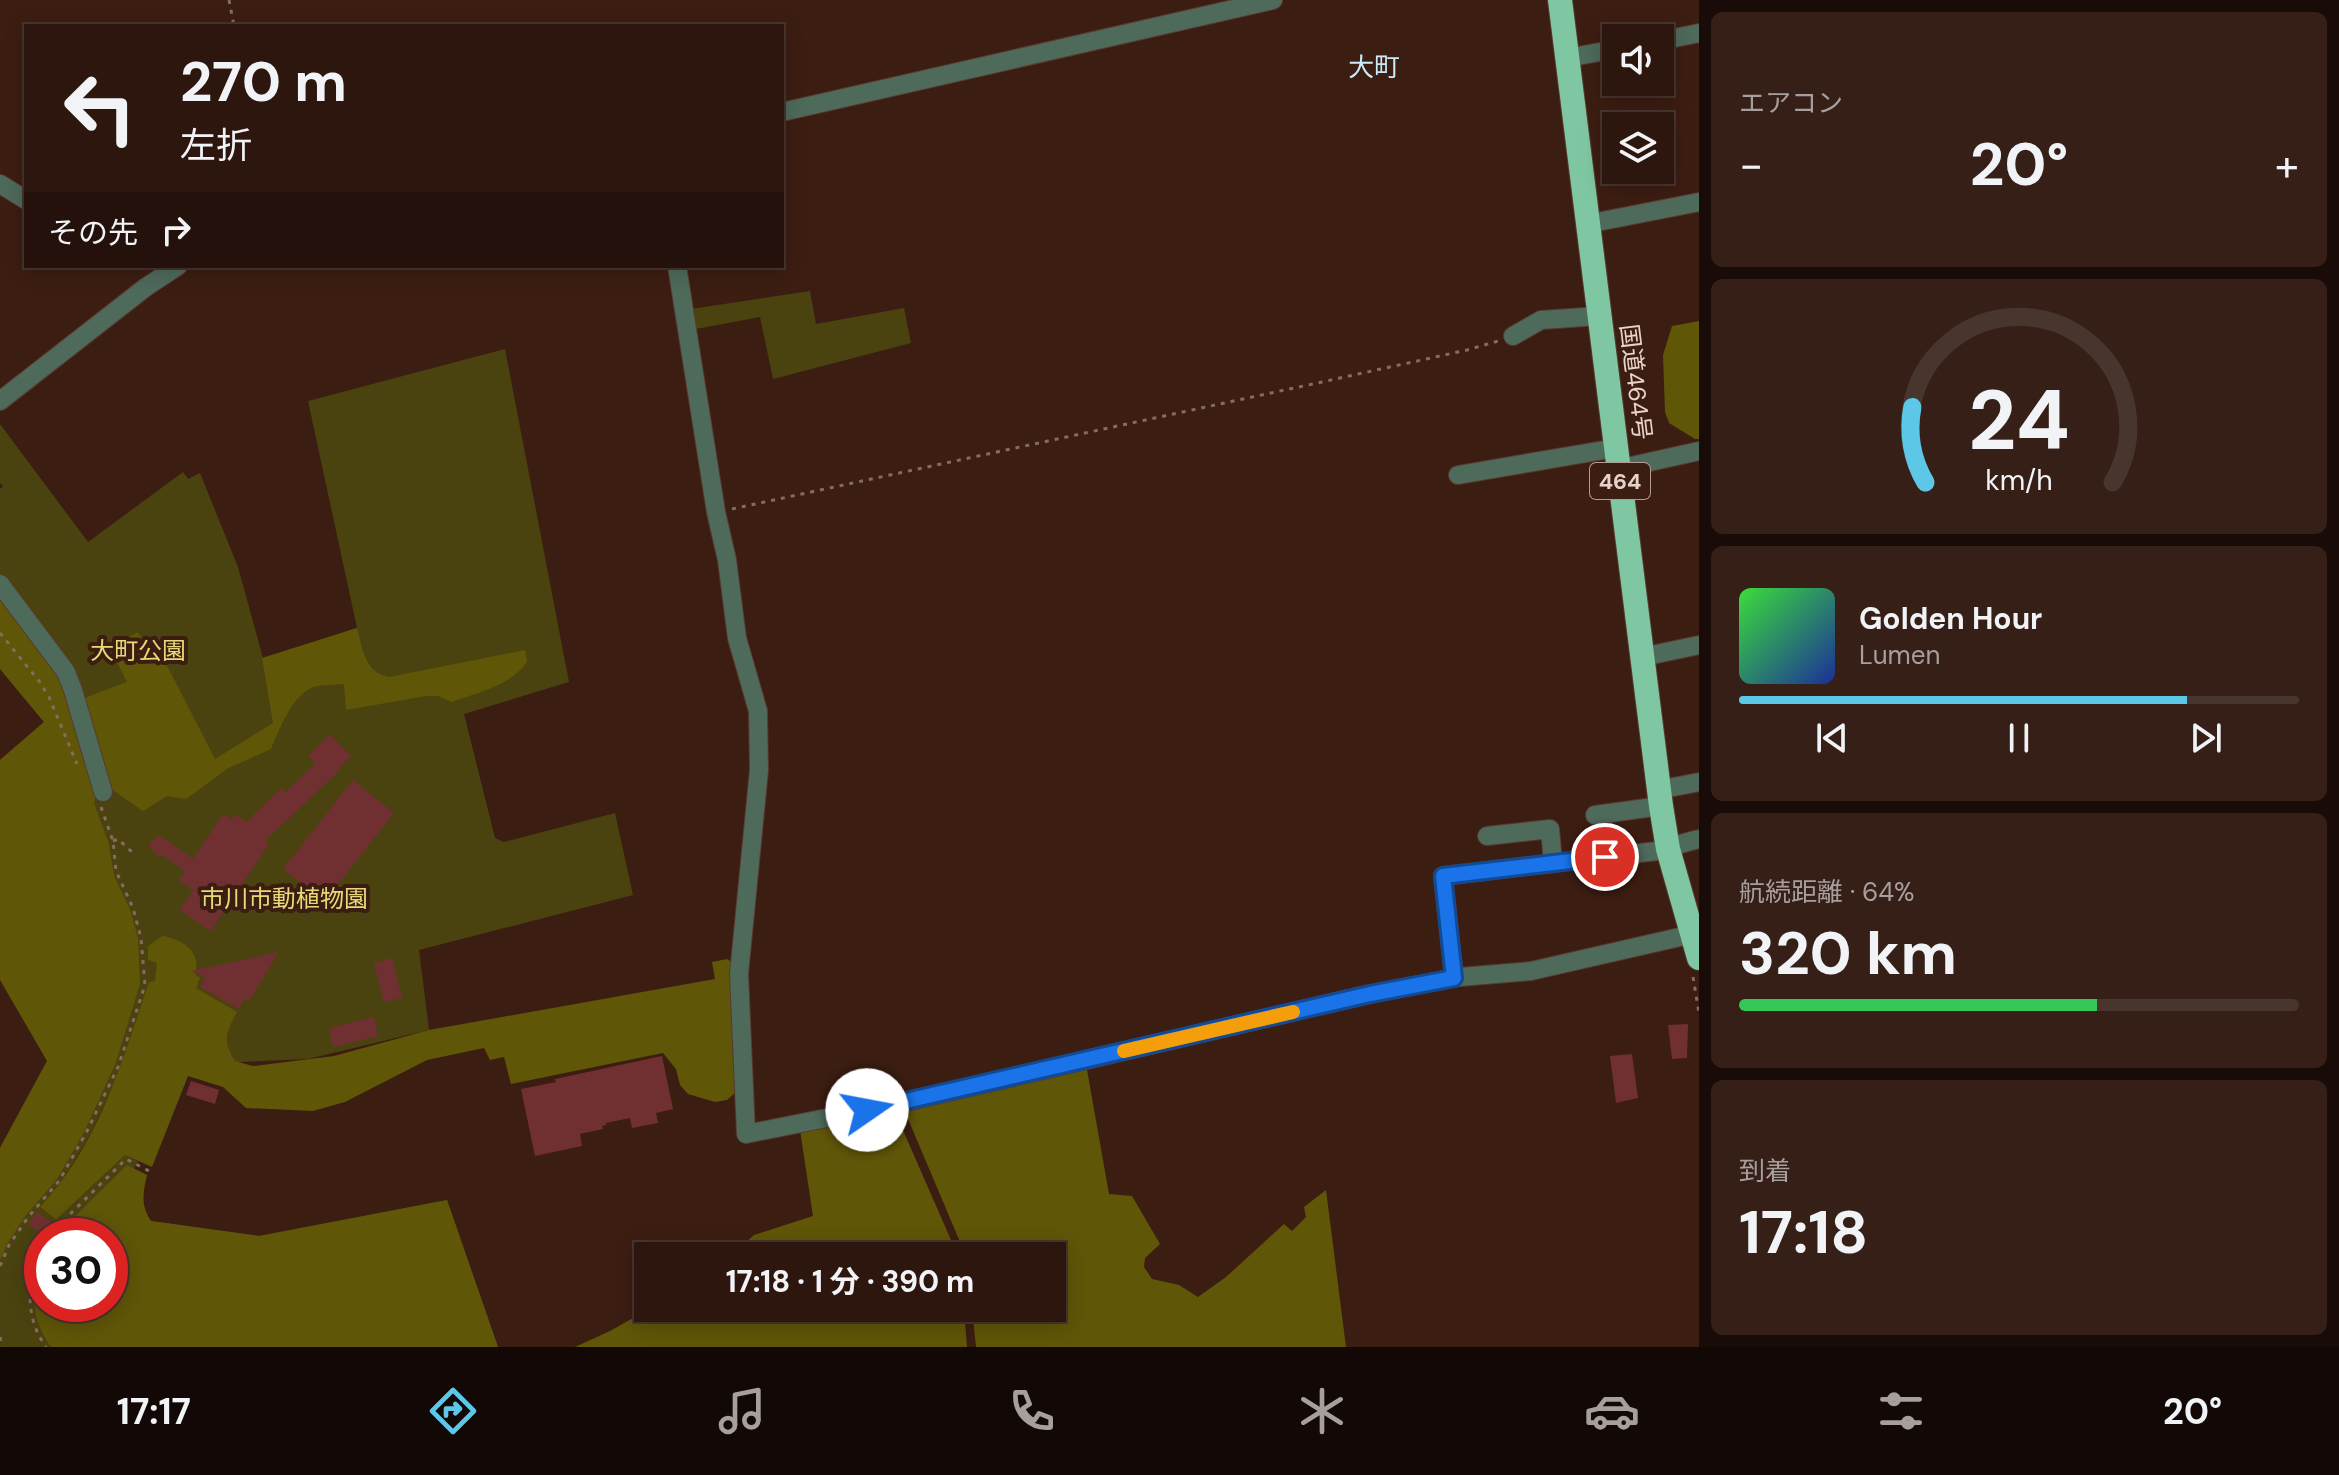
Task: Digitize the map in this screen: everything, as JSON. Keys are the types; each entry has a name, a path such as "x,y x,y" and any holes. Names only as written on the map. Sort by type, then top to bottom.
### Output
{"highway":[{"name":"国道464号","path":"1560,0 1659,798 1668,849 1696,946"}],"street":[{"path":"784,112 1273,0"},
{"path":"1674,38 1699,33"},
{"path":"1567,58 1602,52"},
{"path":"0,184 24,199"},
{"path":"1587,224 1699,202"},
{"path":"0,401 175,268"},
{"path":"677,268 716,512 727,560 737,638 758,711 759,770 739,974 746,1134 897,1104 1370,994 1454,978 1531,971 1696,946"},
{"path":"1513,336 1541,320 1599,316"},
{"path":"1458,475 1699,451"},
{"path":"0,584 66,672 101,796"},
{"path":"1642,657 1699,645"},
{"path":"1595,815 1659,798 1699,782"},
{"path":"1487,836 1550,829 1553,863"},
{"path":"1454,978 1443,876 1668,849 1678,843 1699,839"}],"path":[{"path":"229,0 234,24"},
{"path":"716,512 1467,350 1513,336"},
{"path":"0,633 49,697 78,768"},
{"path":"0,1266 9,1245 59,1181 86,1133 118,1067 145,985 141,938 133,908 116,871 113,841 101,796"},
{"path":"113,841 118,839 135,855"},
{"path":"66,1218 126,1159 149,1171"},
{"path":"33,1322 46,1347"},
{"path":"0,1337 2,1347"}],"green space":[{"path":"810,291 816,324 904,308 911,343 773,379 760,317 696,329 691,309"},
{"path":"1699,321 1699,439 1695,439 1669,423 1665,412 1663,355 1672,326"},
{"path":"505,349 569,682 464,714 495,838 504,842 615,813 633,895 419,950 429,1030 308,1059 122,1067 77,1158 40,1207 54,1218 24,1218 24,1322 128,1322 128,1218 58,1218 125,1155 138,1161 134,1169 147,1175 144,1204 151,1221 259,1236 447,1200 498,1347 0,1347 0,1148 47,1061 0,760 44,722 0,669 0,489 3,486 0,483 0,424 88,542 183,472 188,479 200,473 238,567 263,658 357,628 308,401"},
{"path":"0,594 61,676 97,794 94,803 109,844 114,876 130,909 138,938 140,984 115,1065 84,1132 57,1179 26,1215 0,1260 0,1148 47,1061 0,980 0,760 44,722 0,669"},
{"name":"大町公園","path":"357,628 369,665 389,677 525,650 527,662 503,683 452,702 438,696 426,696 346,710 344,684 314,687 297,699 271,749 227,769 186,799 167,796 143,811 111,789 82,699 127,682 110,648 138,632 151,657 160,652 215,759 273,723 262,658"},
{"path":"162,936 177,940 189,948 196,959 195,974 200,978 196,988 237,1012 227,1041 235,1061 253,1066 334,1056 429,1030 715,979 712,962 727,959 733,963 737,1091 727,1100 715,1102 688,1094 680,1085 676,1069 663,1053 511,1084 504,1057 490,1060 484,1048 427,1060 345,1102 313,1111 246,1108 223,1087 188,1076 152,1167 125,1155 58,1218 54,1218 40,1207 61,1182 93,1129 129,1042 149,982 155,981 157,963 148,960 148,946"},
{"path":"1086,1064 1109,1194 1132,1196 1160,1244 1145,1258 1144,1267 1152,1279 1179,1285 1198,1297 1226,1277 1284,1224 1292,1231 1306,1217 1304,1207 1326,1190 1346,1347 976,1347 973,1322 1066,1322 1066,1242 960,1242 903,1107"},
{"path":"895,1112 952,1242 746,1242 754,1235 813,1216 800,1130"},
{"path":"127,1165 147,1175 144,1204 151,1221 259,1236 447,1200 498,1347 51,1347 38,1322 128,1322 128,1218 73,1218"},
{"path":"634,1318 634,1322 965,1322 967,1347 575,1347"}],"building":[{"path":"330,734 351,756 265,841 269,844 211,931 180,910 193,890 179,880 185,871 162,855 159,857 148,845 159,835 193,859 223,814 232,819 235,814 246,822 281,788 286,792 316,763 308,756"},
{"path":"353,780 394,813 324,902 283,869"},
{"path":"279,952 249,1001 244,999 239,1009 200,987 205,977 191,971"},
{"path":"392,958 402,998 384,1002 374,963"},
{"path":"374,1017 378,1036 333,1047 329,1028"},
{"path":"1688,1024 1687,1058 1672,1059 1668,1025"},
{"path":"1632,1054 1638,1098 1616,1103 1610,1056"},
{"path":"662,1056 673,1109 656,1113 658,1123 632,1128 630,1118 606,1123 603,1129 580,1134 582,1146 535,1156 521,1089"},
{"path":"191,1081 219,1090 215,1104 186,1095"}],"slow traffic":[{"path":"1124,1051 1293,1012"}],"district":[{"name":"大町","path":"1374,67"}],"route":[{"path":"867,1110 1370,994 1454,978 1443,876 1605,857"}],"park label":[{"name":"市川市動植物園","path":"284,898"}]}
